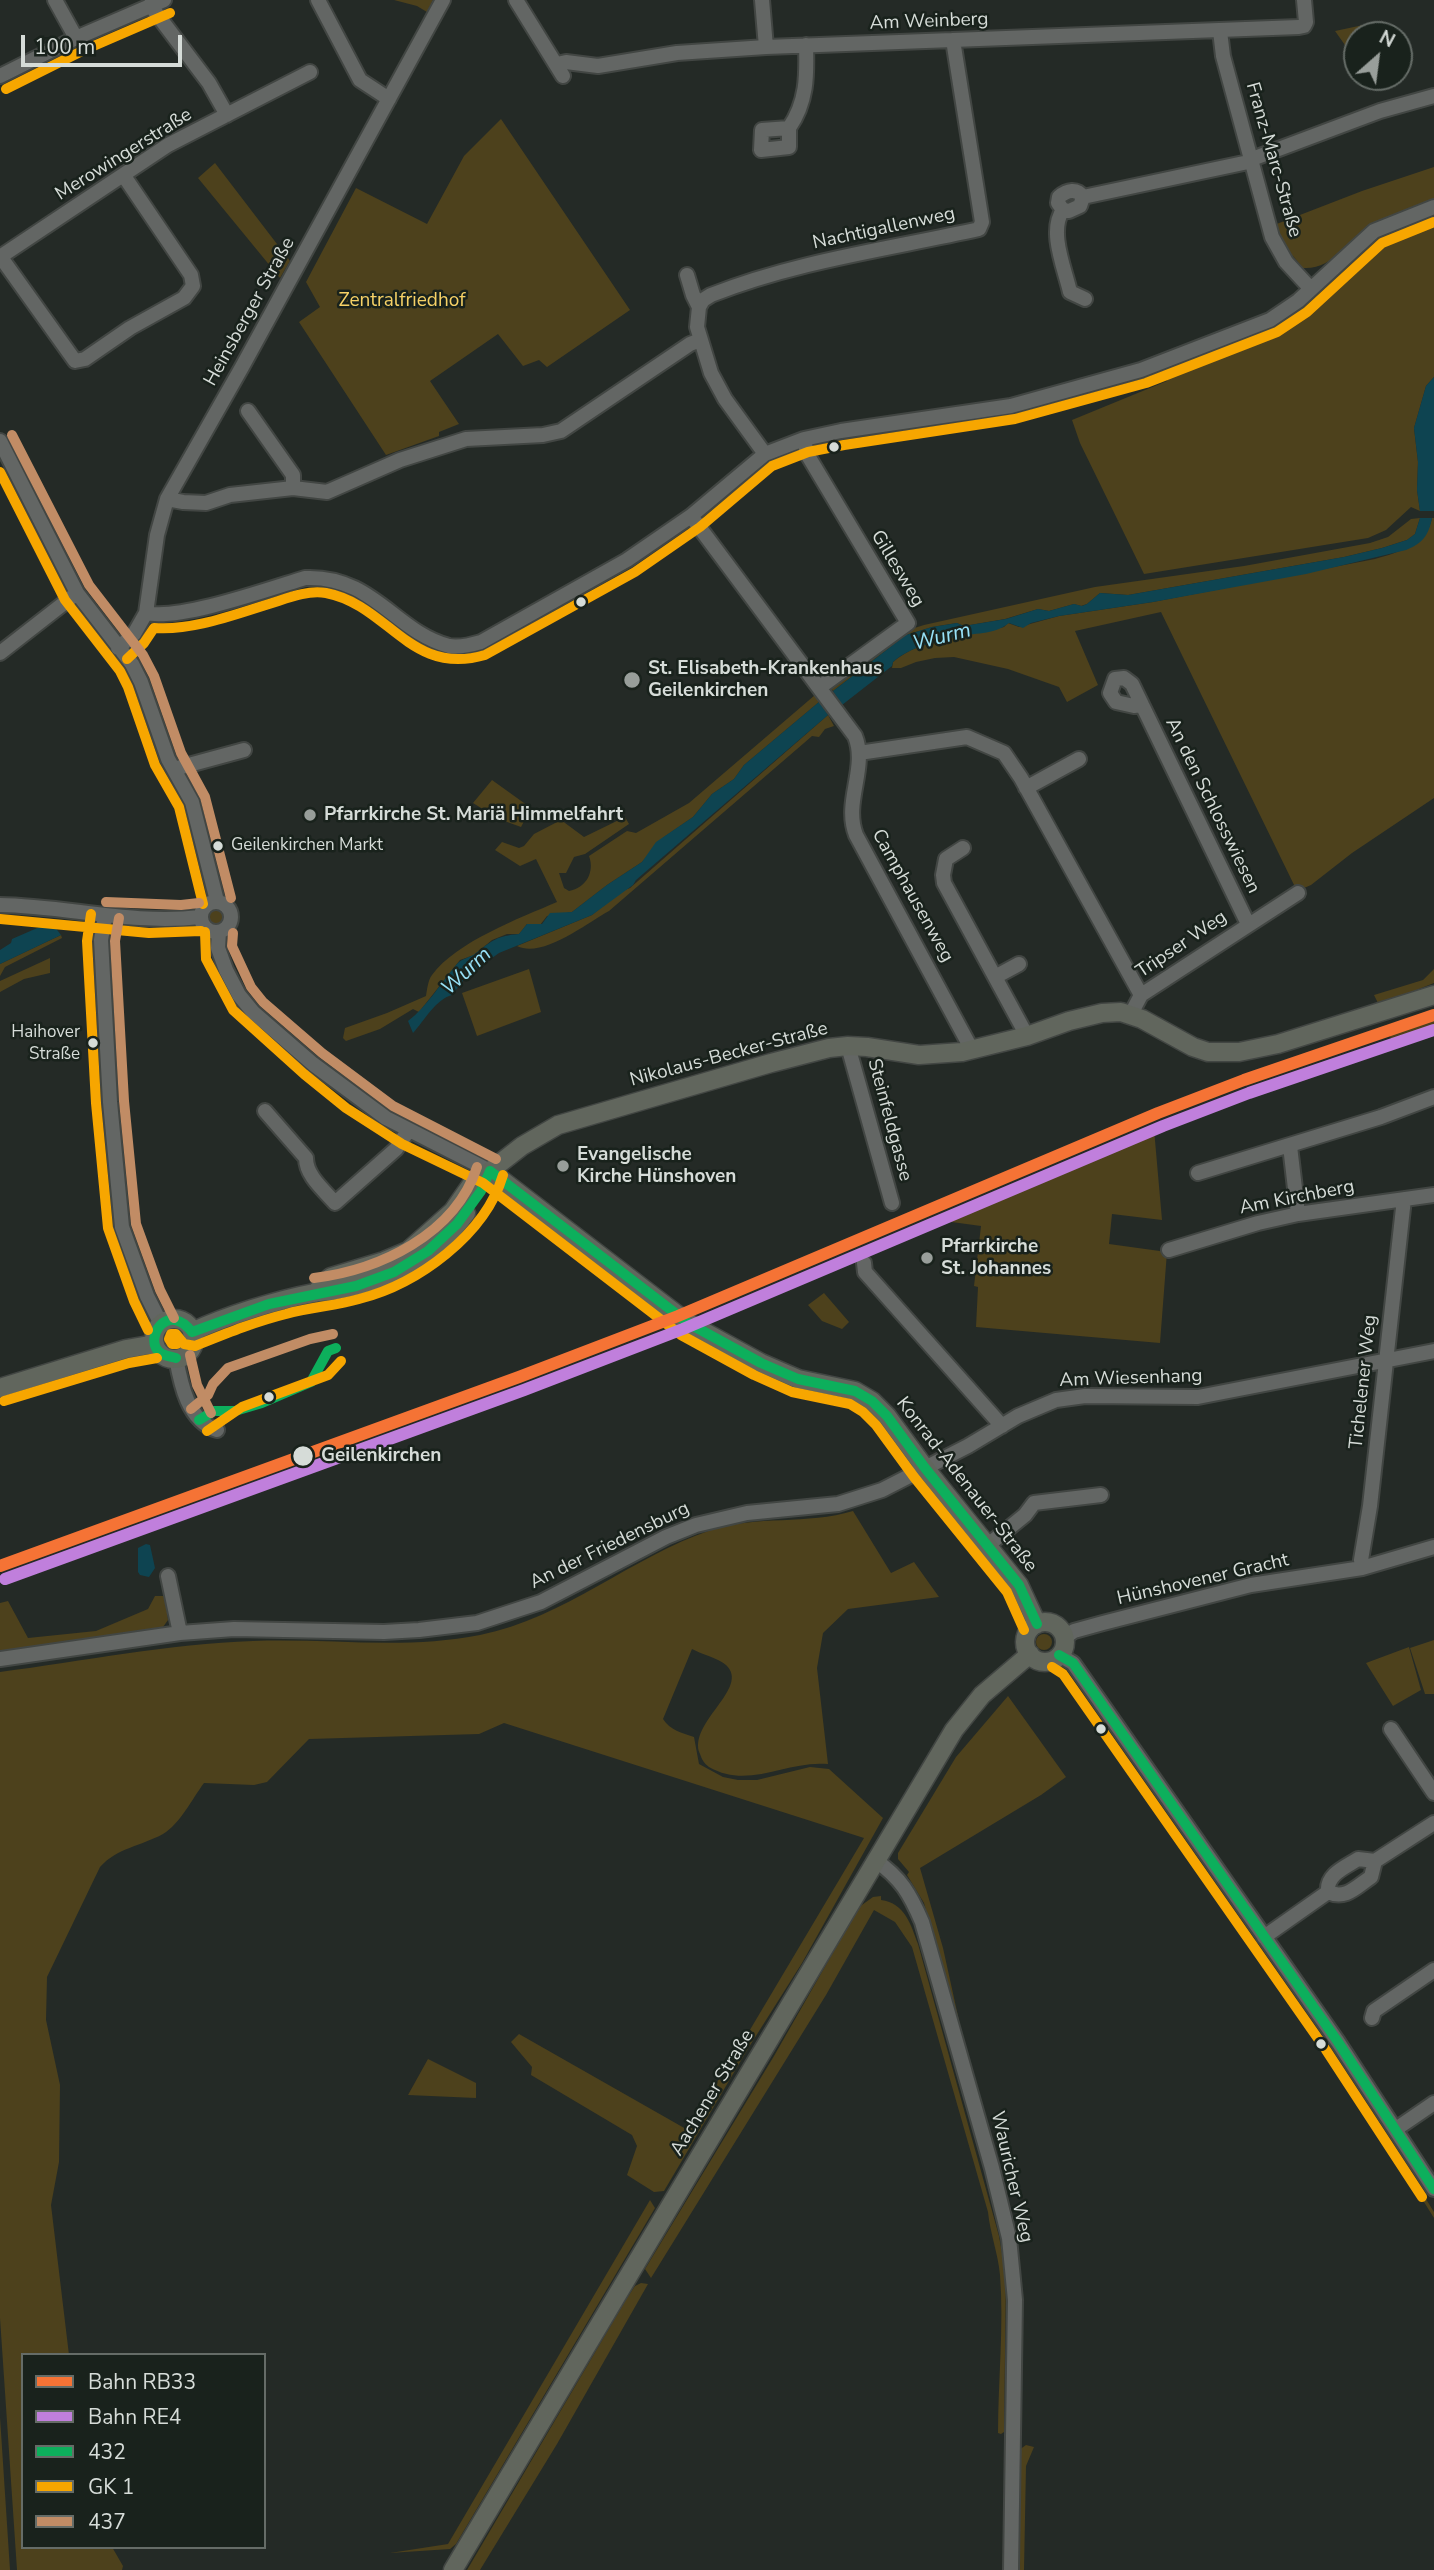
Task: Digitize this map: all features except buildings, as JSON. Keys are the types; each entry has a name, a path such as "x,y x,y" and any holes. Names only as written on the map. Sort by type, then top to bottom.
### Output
{"main road":[{"name":"Nikolaus-Becker-Straße","path":"490,1171 544,1132 578,1118 829,1048 867,1047 919,1055 972,1050 1102,1013 1131,1014 1193,1047 1208,1052 1239,1052 1278,1044 1434,995"},
{"path":"192,1332 316,1292 348,1287 394,1273 416,1261 439,1243 462,1218 486,1185 490,1171"},
{"name":"Konrad-Adenauer-Straße","path":"490,1171 688,1323 761,1363 798,1379 855,1391 872,1401 887,1416 1025,1594 1037,1624"},
{"path":"169,1319 187,1324 192,1332 192,1347 186,1355 165,1357 155,1344 155,1331 169,1319"},
{"path":"0,1388 126,1349 155,1344"},
{"path":"1049,1623 1055,1625 1061,1646 1051,1661 1044,1662 1030,1654 1025,1638 1037,1624 1049,1623"},
{"name":"Aachener Straße","path":"453,2570 876,1860 970,1708 999,1679 1030,1654"}],"street":[{"path":"55,0 76,38"},
{"path":"318,0 360,80 389,99"},
{"name":"Heinsberger Straße","path":"118,648 134,635 146,613 157,535 167,499 443,0"},
{"name":"Am Weinberg","path":"516,0 560,70 566,62 598,66 677,53 765,47 1304,26 1304,0"},
{"path":"762,0 765,47"},
{"path":"0,76 76,38 157,3 227,115"},
{"name":"Franz-Marc-Straße","path":"1220,31 1223,56 1268,225 1277,248 1311,289"},
{"name":"Nachtigallenweg","path":"699,307 703,300 711,295 793,269 853,253 979,229 982,222 953,40"},
{"path":"789,128 799,114 805,93 806,46"},
{"name":"Merowingerstraße","path":"0,257 168,145 310,72"},
{"path":"1085,299 1070,292 1057,231 1057,219 1063,210 1058,201 1061,195 1073,191 1083,197 1252,160 1380,111 1434,96"},
{"path":"0,257 75,361 85,359 130,328 184,298 194,286 191,275 124,176"},
{"path":"146,613 158,616 180,613 305,578 323,578 345,583 365,593 424,634 448,646 458,647 481,642 604,574 691,516 765,454 804,439 841,431 1011,406 1113,379 1265,323 1284,312 1374,231 1434,207"},
{"path":"687,275 699,307 697,327 711,373 725,399 765,454"},
{"path":"167,499 206,503 230,495 293,488 327,492 400,460 466,439 542,435 561,431 690,344 700,340"},
{"path":"248,411 293,475 293,488"},
{"name":"Gillesweg","path":"804,439 807,454 908,623 822,689"},
{"path":"0,441 77,593 132,664 168,759 192,802 217,901 228,908 231,916 229,925 219,932 206,929 200,917"},
{"path":"691,516 838,711 855,736 859,753 968,737 1004,753 1141,995"},
{"path":"0,653 77,593"},
{"name":"An den Schlosswiesen","path":"1142,705 1248,924"},
{"path":"174,769 244,750"},
{"name":"Camphausenweg","path":"859,753 851,809 852,825 972,1050"},
{"path":"1026,788 1079,759"},
{"path":"962,848 946,859 944,883 1027,1036"},
{"name":"Tripser Weg","path":"1131,1014 1141,995 1298,893"},
{"path":"200,917 204,908 217,901"},
{"path":"0,905 105,916 181,919 200,917"},
{"path":"105,916 101,940 110,1102 122,1227 147,1296 161,1324"},
{"name":"Konrad-Adenauer-Straße","path":"219,932 219,954 244,1002 375,1111 408,1131 490,1171"},
{"path":"995,977 1019,964"},
{"name":"Steinfeldgasse","path":"848,1046 892,1203"},
{"path":"1198,1173 1381,1117 1434,1097"},
{"path":"265,1111 306,1157 310,1174 335,1203 396,1149 408,1131"},
{"path":"1290,1146 1298,1214"},
{"name":"Am Kirchberg","path":"1169,1250 1298,1214 1434,1195"},
{"name":"Tichelener Weg","path":"1362,1568 1404,1199"},
{"path":"864,1263 865,1272 1002,1426"},
{"name":"Am Wiesenhang","path":"925,1468 1033,1409 1067,1398 1198,1397 1434,1351"},
{"path":"176,1358 188,1402 199,1420 217,1430"},
{"name":"An der Friedensburg","path":"0,1659 180,1633 234,1629 384,1632 477,1623 541,1602 666,1537 696,1525 747,1513 838,1504 882,1490 925,1468"},
{"path":"987,1546 1025,1515 1034,1503 1101,1495"},
{"name":"Hünshovener Gracht","path":"1061,1646 1074,1632 1103,1623 1251,1585 1362,1568 1434,1547"},
{"path":"168,1576 180,1633"},
{"path":"1061,1646 1268,1935 1434,2189"},
{"path":"1391,1729 1434,1793"},
{"path":"1268,1935 1328,1892 1331,1877 1358,1859 1375,1861 1434,1823"},
{"name":"Wauricher Weg","path":"876,1860 893,1873 910,1894 922,1922 992,2168 1009,2238 1015,2300 1011,2570"},
{"path":"1328,1892 1345,1896 1371,1877 1375,1861"},
{"path":"1371,2018 1374,2011 1434,1970"},
{"path":"1396,2129 1434,2103"}],"green space":[{"path":"394,0 433,0 427,12 417,6"},
{"path":"1343,29 1343,42 1335,31"},
{"name":"Zentralfriedhof","path":"501,119 630,310 547,367 539,360 523,366 498,334 430,381 459,424 439,432 439,436 386,455 299,322 320,307 306,282 356,188 427,224 464,156"},
{"path":"215,163 290,261 280,278 198,178"},
{"path":"1434,167 1434,201 1372,226 1323,264 1303,268 1282,243 1274,225 1362,191"},
{"path":"1434,214 1434,377 1426,386 1414,428 1420,511 1411,507 1386,530 1368,538 1144,574 1080,443 1072,420 1167,381 1161,367 1262,333 1299,309 1365,245 1379,236"},
{"path":"1420,518 1415,534 1407,540 1344,557 1128,595 1100,593 1081,606 1074,604 1049,611 1038,609 1005,619 964,626 957,623 932,627 906,635 833,691 830,687 905,631 924,625 1095,587 1244,566 1370,543 1388,537 1411,519"},
{"path":"1432,518 1434,798 1352,853 1311,885 1297,891 1161,612 1075,631 1098,685 1067,702 1059,687 1008,669 954,657 935,658 892,668 893,662 904,654 931,642 1004,627 1008,623 1019,627 1059,616 1153,602 1375,559 1418,541 1429,527"},
{"path":"815,695 819,702 744,765 734,779 712,794 693,817 664,837 642,862 572,912 547,916 540,925 527,924 519,934 507,934 492,940 474,955 460,960 419,1012 413,1009 380,1029 346,1041 343,1038 345,1028 426,996 432,975 456,952 508,923 557,902 536,859 520,866 495,850 502,842 519,848 534,834 561,820 584,837 625,817 629,824 585,854 574,857 566,873 559,873 564,888 569,891 580,887 590,873 589,856 627,831 636,833 689,803"},
{"path":"828,715 834,726 825,729 819,737 812,736 609,911 551,944 527,949 517,946 592,915 622,891 630,888"},
{"path":"492,780 531,808 521,827 499,819 473,803"},
{"path":"211,909 219,909 224,918 222,925 211,927 206,922 206,914"},
{"path":"61,935 62,938 5,967 0,976 0,964"},
{"path":"50,958 50,973 24,979 0,992 0,981"},
{"path":"529,969 541,1012 477,1036 462,993"},
{"path":"1434,969 1434,983 1379,1005 1374,995 1423,980"},
{"path":"1434,1018 1434,1031 1393,1044 1388,1031"},
{"path":"1154,1129 1162,1220 1112,1214 1109,1244 1167,1252 1160,1343 976,1327 978,1287 974,1286 981,1226 937,1220 973,1201"},
{"path":"824,1293 849,1322 842,1329 822,1321 808,1305"},
{"path":"853,1511 891,1573 914,1562 939,1597 848,1609 823,1633 817,1668 828,1764 797,1766 739,1776 707,1766 701,1756 698,1742 702,1730 731,1684 732,1674 723,1663 692,1649 663,1719 673,1728 694,1737 699,1764 723,1777 757,1780 810,1767 829,1769 883,1818 802,1963 664,2191 654,2192 627,2175 637,2146 632,2135 531,2075 532,2067 511,2042 519,2034 686,2129 735,2055 864,1838 504,1723 479,1734 309,1739 267,1782 254,1785 204,1783 169,1830 114,1856 100,1867 47,1977 46,2020 60,2085 59,2162 51,2205 69,2353 21,2353 21,2549 113,2549 123,2566 122,2570 17,2570 0,2318 0,1672 158,1649 221,1643 281,1640 395,1643 480,1635 541,1615 653,1555 711,1530 728,1525"},
{"path":"155,1596 165,1596 168,1620 163,1627 0,1651 0,1603 8,1601 28,1638 96,1631 148,1609"},
{"path":"1044,1634 1050,1636 1050,1648 1044,1650 1038,1648 1036,1642 1038,1636"},
{"path":"1434,1640 1434,1694 1425,1694 1410,1648"},
{"path":"1409,1647 1421,1690 1393,1706 1366,1663"},
{"path":"1008,1696 1066,1777 920,1868 943,1948 971,2075 924,1903 907,1875 909,1872 898,1859 898,1853 956,1757"},
{"path":"881,1896 881,1900 896,1905 906,1916 918,1944 999,2236 1006,2277 1004,2432 1001,2434 998,2433 1000,2275 988,2212 912,1947 895,1922 874,1910 826,1995 651,2278 645,2269 774,2056 859,1907 873,1897"},
{"path":"1254,1941 1392,2144 1434,2212 1434,2218 1368,2113 1252,1942"},
{"path":"428,2059 476,2083 476,2098 408,2095"},
{"path":"650,2200 655,2208 456,2544 450,2549 390,2553 448,2544"},
{"path":"648,2284 557,2444 480,2570 467,2570 627,2298 635,2286"},
{"path":"0,2417 10,2570 0,2570"},
{"path":"1026,2445 1034,2447 1026,2466 1024,2570 1016,2570 1019,2450"}],"water":[{"path":"1434,377 1434,511 1420,511 1414,428 1426,386"},
{"name":"Wurm","path":"1420,518 1432,518 1429,529 1420,542 1406,550 1306,574 1059,616 1031,623 1023,628 1009,623 996,630 962,635 907,652 842,705 833,691 906,635 932,627 957,623 964,626 1006,619 1038,609 1049,611 1074,604 1082,606 1100,593 1128,595 1344,557 1407,540 1415,534"},
{"name":"Wurm","path":"819,702 828,715 633,885 592,915 499,953 467,976 452,995 436,1006 413,1033 408,1021 459,962 496,939 519,934 527,924 542,924 550,913 572,912 642,862 656,842 693,817 712,794 734,779 744,765"},
{"path":"51,922 61,935 0,964 0,950 11,943 12,939"},
{"path":"150,1545 155,1568 149,1577 138,1572 138,1548"}],"rail line":[{"name":"RB33","path":"0,1566 519,1377 678,1316 1158,1113 1244,1080 1434,1015"},
{"name":"RE4","path":"5,1579 524,1390 683,1329 1163,1126 1249,1093 1434,1030"}],"transit line":[{"path":"6,89 82,51 170,13"},
{"path":"127,659 144,643 154,628 198,625 297,595 319,592 348,600 418,648 437,656 459,659 485,655 635,572 700,527 772,466 808,452 844,445 1015,419 1146,383 1277,332 1307,312 1382,243 1434,222"},
{"name":"437","path":"12,435 89,585 143,655 154,676 181,753 205,797 231,898"},
{"path":"0,472 65,600 120,671 128,687 155,765 179,807 203,904"},
{"name":"437","path":"106,902 181,905 199,903"},
{"path":"91,914 87,941 96,1103 108,1228 134,1301 148,1330"},
{"name":"437","path":"119,918 115,941 124,1101 136,1224 160,1290 174,1318"},
{"path":"0,919 149,933 201,931"},
{"path":"205,932 206,959 233,1010 346,1108 402,1144 483,1183 681,1335 754,1375 792,1392 850,1404 863,1412 1007,1592 1024,1630"},
{"name":"437","path":"233,933 232,946 251,987 263,1002 322,1053 393,1106 496,1159"},
{"name":"437","path":"314,1278 364,1267 412,1245 433,1230 451,1212 466,1191 477,1167"},
{"name":"432","path":"490,1171 688,1323 761,1363 798,1379 855,1391 872,1401 887,1416 1019,1585 1037,1624"},
{"name":"432","path":"192,1332 269,1304 356,1286 394,1272 428,1251 457,1224 481,1191 490,1171"},
{"path":"177,1344 172,1344 169,1339 171,1334 176,1334 184,1344 195,1346 262,1321 359,1299 404,1282 426,1269 465,1237 494,1197 503,1175"},
{"name":"432","path":"176,1358 162,1354 156,1348 154,1342 158,1329 168,1320 176,1320 192,1332"},
{"name":"437","path":"191,1409 208,1395 213,1384 228,1368 310,1339 333,1334"},
{"name":"432","path":"199,1420 214,1411 235,1411 262,1403 311,1382 328,1351 336,1348"},
{"name":"437","path":"190,1355 197,1385 211,1413"},
{"path":"4,1401 129,1363 157,1358"},
{"path":"207,1431 242,1407 328,1375 341,1361"},
{"name":"432","path":"1059,1655 1073,1663 1338,2042 1434,2189"},
{"path":"1052,1667 1063,1674 1326,2050 1422,2197"}],"place":[{"name":"St. Elisabeth-Krankenhaus Geilenkirchen","path":"632,680"},
{"name":"Pfarrkirche St. Mariä Himmelfahrt","path":"310,815"},
{"name":"Geilenkirchen Markt","path":"218,846"},
{"name":"Haihover Straße","path":"93,1043"},
{"name":"Evangelische Kirche Hünshoven","path":"563,1166"},
{"name":"Pfarrkirche St. Johannes","path":"927,1258"},
{"name":"Geilenkirchen","path":"303,1456"}]}
